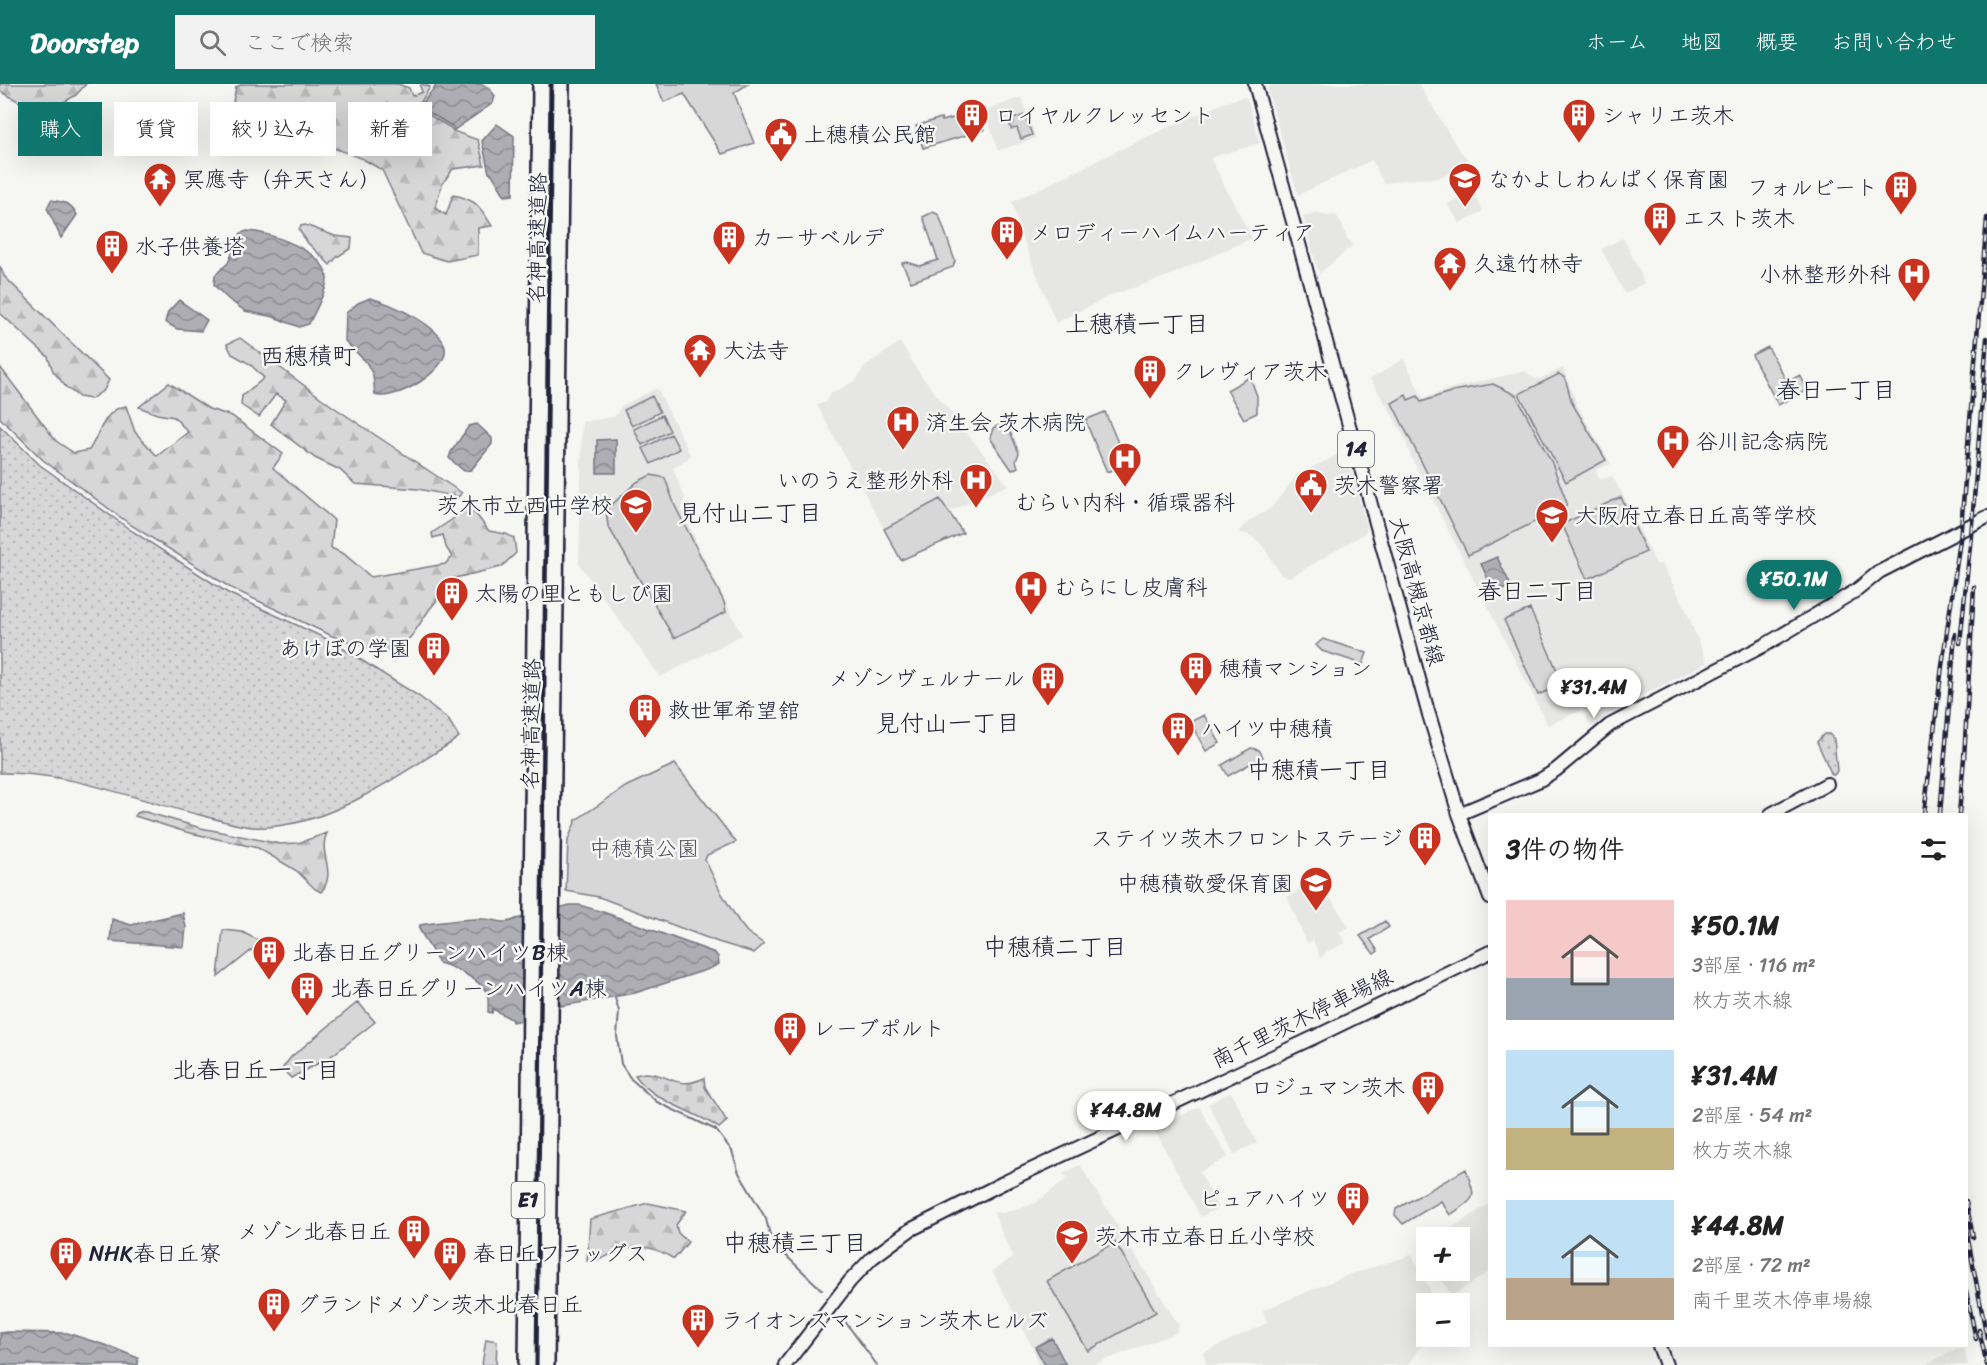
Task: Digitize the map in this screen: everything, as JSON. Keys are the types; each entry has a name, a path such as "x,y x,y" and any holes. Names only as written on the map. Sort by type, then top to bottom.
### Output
{"highway":[{"name":"名神高速道路","path":"526,1365 541,84"},
{"name":"名神高速道路","path":"546,1365 561,84"}],"main road":[{"name":"大阪高槻京都線","path":"1254,84 1427,708 1459,814 1488,893"},
{"path":"1459,814 1540,780 1556,770 1610,725 1765,645 1857,590 1880,572 1987,517"},
{"path":"1773,813 1827,784"},
{"name":"南千里茨木停車場線","path":"785,1365 850,1281 872,1258 910,1230 1005,1182 1488,953"},
{"path":"1659,1347 1666,1365"}],"shaded area":[{"path":"1273,84 1419,84 1457,147 1471,163 1464,164 1438,178 1402,180 1384,184 1372,160 1298,195 1267,88"},
{"path":"1021,97 1036,138 998,151 985,111"},
{"path":"1247,98 1260,143 1210,158 1252,238 1166,277 1112,295 1056,323 1022,237 1012,202 1140,140 1223,103"},
{"name":"なかよしわんぱく保育園","path":"1473,192 1483,211 1460,223 1447,204"},
{"path":"1317,212 1328,216 1336,215 1353,245 1319,274 1303,217"},
{"path":"1623,238 1644,283 1625,294 1601,249"},
{"path":"900,342 920,374 1008,485 951,511 940,499 884,529 817,405 826,402 830,393 857,379 864,367"},
{"name":"大阪府立春日丘高等学校","path":"1404,359 1423,398 1452,388 1525,371 1535,379 1541,378 1563,368 1578,407 1611,464 1596,470 1600,480 1612,476 1656,564 1662,565 1684,605 1707,663 1623,705 1591,727 1582,710 1548,725 1410,455 1406,441 1370,379"},
{"name":"茨木市立西中学校","path":"657,388 691,456 673,468 685,498 682,510 742,635 660,677 579,564 582,422 612,417 616,415 621,406"},
{"name":"茨木警察署","path":"1346,451 1367,528 1365,533 1291,577 1281,575 1257,540 1238,532 1249,521 1271,508 1298,474"},
{"name":"中穂積敬愛保育園","path":"1318,879 1349,927 1339,932 1346,943 1327,951 1321,959 1313,940 1307,943 1287,897"},
{"path":"1231,1092 1257,1143 1234,1154 1208,1104"},
{"path":"1199,1107 1228,1157 1200,1172 1218,1208 1201,1217 1154,1129"},
{"name":"茨木市立春日丘小学校","path":"1080,1165 1179,1326 1176,1333 1092,1365 1038,1365 1033,1348 992,1271 1013,1258 993,1212 1002,1213 1020,1209 1037,1202 1069,1177 1062,1174"},
{"path":"1488,1205 1488,1273 1457,1293 1450,1293 1442,1281 1470,1281 1470,1227 1453,1227"},
{"path":"1412,1255 1416,1263 1416,1281 1426,1281 1432,1293 1416,1293 1416,1347 1420,1347 1409,1365 1207,1365 1203,1353 1267,1323 1263,1310 1348,1275"},
{"path":"1964,1348 1968,1365 1925,1365 1951,1351"}],"green space":[{"path":"0,84 86,84 76,95 64,102 20,102 0,91"},
{"path":"243,84 398,84 409,88 412,96 422,92 420,86 422,84 430,87 421,102 348,102 348,153 336,149 336,102 233,102 236,87"},
{"path":"656,84 748,84 734,93 754,143 722,154 684,94 664,102"},
{"path":"1025,115 1032,135 1021,139 1017,128 1011,129 1010,125 1014,123 1013,119"},
{"path":"432,117 453,131 478,140 484,165 453,169 442,184 435,208 446,215 453,195 467,199 480,209 492,226 478,228 478,255 447,261 421,253 382,170 355,156 432,156"},
{"path":"957,117 961,128 981,120 984,130 923,148 916,126 941,118 942,121"},
{"path":"933,212 939,215 955,261 953,267 911,282 902,263 907,262 920,266 938,260 923,217"},
{"path":"305,225 335,236 352,238 351,248 337,257 330,265 307,242 299,230"},
{"path":"0,266 4,276 109,380 104,390 91,399 79,397 66,387 53,371 48,357 0,313"},
{"path":"240,338 332,406 462,493 458,497 418,489 355,484 340,470 315,458 271,424 286,400 276,394 259,417 241,405 242,396 264,378 250,364 232,354 227,344"},
{"path":"1768,347 1787,382 1800,375 1808,390 1778,405 1752,355"},
{"path":"0,367 56,441 74,453 89,450 103,423 112,412 126,406 135,432 157,456 188,432 174,417 139,407 169,383 209,409 232,416 283,454 273,468 334,520 331,548 344,554 371,577 445,564 452,557 443,535 433,538 432,533 469,508 489,531 514,538 516,553 501,567 455,578 404,644 384,653 332,636 231,588 131,525 43,460 0,418"},
{"path":"1559,374 1565,378 1572,403 1606,460 1566,482 1519,394"},
{"path":"1250,377 1257,396 1257,413 1244,419 1227,390"},
{"path":"1493,384 1516,395 1552,463 1567,503 1565,507 1468,555 1392,403 1406,395 1408,400 1418,396 1421,402 1453,391"},
{"path":"652,396 660,412 632,426 624,410"},
{"path":"1105,412 1127,464 1107,472 1085,420"},
{"path":"662,415 670,431 642,445 634,429"},
{"path":"1006,422 1019,453 1016,461 1018,467 1012,470 990,438 993,428"},
{"path":"0,426 40,465 132,531 228,593 331,641 420,697 448,719 459,737 373,791 331,812 289,824 266,827 233,824 77,782 52,777 0,773"},
{"path":"671,434 679,449 651,464 643,448"},
{"path":"651,475 665,478 675,506 724,602 726,612 674,638 608,526 606,510 637,482"},
{"path":"1621,497 1646,552 1587,579 1562,524"},
{"path":"940,499 963,533 901,560 884,529"},
{"path":"1530,609 1563,684 1538,695 1504,620"},
{"path":"1323,639 1367,653 1363,664 1322,651 1316,645"},
{"path":"1204,715 1220,743 1206,751 1190,722"},
{"path":"1824,734 1829,734 1834,739 1837,771 1834,775 1817,742"},
{"path":"1251,748 1259,750 1263,757 1228,776 1222,765"},
{"name":"中穂積公園","path":"675,764 736,842 707,855 705,860 739,922 747,932 764,944 754,953 718,942 599,897 566,891 568,840 576,820 627,786"},
{"path":"142,811 201,828 280,844 298,843 327,833 324,848 328,870 326,885 321,892 315,889 297,871 258,848 186,832 135,816"},
{"path":"1385,921 1389,927 1370,939 1378,951 1374,954 1360,936"},
{"path":"223,930 242,932 262,942 218,977"},
{"path":"358,1002 375,1022 330,1057 291,1078 282,1069 291,1057"},
{"path":"645,1073 687,1083 704,1078 705,1087 727,1121 719,1128 663,1099 643,1085 635,1075"},
{"path":"1466,1169 1472,1187 1472,1197 1470,1201 1450,1215 1441,1201 1403,1224 1395,1215 1396,1209"},
{"path":"648,1203 686,1211 676,1225 678,1233 688,1242 674,1259 659,1251 638,1247 598,1260 587,1261 590,1219"},
{"path":"1115,1242 1156,1312 1088,1351 1047,1281"},
{"path":"486,1339 497,1341 496,1365 482,1365"}],"water":[{"path":"437,84 482,84 489,88 495,96 493,103 454,130 453,127 432,114 432,102 424,102"},
{"path":"497,124 514,136 513,195 505,196 492,174 489,173 482,141"},
{"path":"51,200 70,206 77,215 61,238 47,208"},
{"path":"247,231 269,235 296,245 308,252 325,270 327,280 323,295 309,324 299,327 274,317 245,311 214,285 215,275 228,263 241,233"},
{"path":"370,298 402,310 425,324 442,340 445,348 444,357 430,375 395,394 375,395 373,375 366,362 345,341 346,313 358,303"},
{"path":"179,300 207,320 201,331 177,329 165,322 168,312"},
{"path":"477,424 492,438 492,444 471,470 464,471 449,458 469,426"},
{"path":"616,439 616,473 597,473 597,440"},
{"path":"1497,557 1511,586 1495,594 1481,564"},
{"path":"570,905 579,905 606,913 715,953 719,964 635,993 544,1009 529,1019 512,1022 511,1019 493,1009 492,1013 488,1012 487,993 479,983 458,970 439,963 419,929 420,925 462,920 484,919 508,922"},
{"path":"183,913 186,927 184,947 110,941 112,919 131,925"},
{"path":"0,1333 67,1333 138,1358 138,1365 0,1365"},
{"path":"1052,1338 1066,1365 1045,1365 1035,1347"}],"waterway":[{"path":"615,998 619,1011 617,1036 621,1064 631,1079 657,1102 716,1130 732,1151 739,1173 766,1219 770,1235 777,1247 822,1290"},
{"path":"841,1316 877,1365"}],"railway":[{"path":"1924,813 1960,540 1987,218"},
{"path":"1960,643 1987,338"},
{"path":"1959,813 1974,587"},
{"path":"1940,813 1955,634"},
{"path":"1968,1211 1973,1237"},
{"path":"1968,1239 1987,1338"},
{"path":"1968,1301 1976,1339"},
{"path":"1979,1330 1987,1365"}],"place":[{"name":"ロイヤルクレッセント","path":"972,144"},
{"name":"シャリエ茨木","path":"1579,144"},
{"name":"上穂積公民館","path":"781,163"},
{"name":"冥應寺（弁天さん）","path":"160,208"},
{"name":"なかよしわんぱく保育園","path":"1465,208"},
{"name":"フォルビート","path":"1901,216"},
{"name":"エスト茨木","path":"1660,247"},
{"name":"メロディーハイムハーティア","path":"1007,261"},
{"name":"カーサベルデ","path":"729,266"},
{"name":"水子供養塔","path":"112,275"},
{"name":"久遠竹林寺","path":"1450,292"},
{"name":"小林整形外科","path":"1914,303"},
{"name":"大法寺","path":"700,379"},
{"name":"クレヴィア茨木","path":"1150,400"},
{"name":"済生会 茨木病院","path":"903,451"},
{"name":"谷川記念病院","path":"1673,470"},
{"name":"むらい内科・循環器科","path":"1125,488"},
{"name":"いのうえ整形外科","path":"976,509"},
{"name":"茨木警察署","path":"1311,514"},
{"name":"茨木市立西中学校","path":"636,534"},
{"name":"大阪府立春日丘高等学校","path":"1552,544"},
{"name":"むらにし皮膚科","path":"1031,616"},
{"name":"太陽の里ともしび園","path":"452,622"},
{"name":"あけぼの学園","path":"434,677"},
{"name":"穂積マンション","path":"1196,697"},
{"name":"メゾンヴェルナール","path":"1048,707"},
{"name":"救世軍希望舘","path":"645,739"},
{"name":"ハイツ中穂積","path":"1178,757"},
{"name":"ステイツ茨木フロントステージ","path":"1425,867"},
{"name":"中穂積敬愛保育園","path":"1316,912"},
{"name":"北春日丘グリーンハイツB棟","path":"269,981"},
{"name":"北春日丘グリーンハイツA棟","path":"307,1017"},
{"name":"レーブポルト","path":"790,1057"},
{"name":"ロジュマン茨木","path":"1428,1116"},
{"name":"ピュアハイツ","path":"1353,1227"},
{"name":"メゾン北春日丘","path":"414,1260"},
{"name":"茨木市立春日丘小学校","path":"1072,1265"},
{"name":"NHK春日丘寮","path":"66,1282"},
{"name":"春日丘フラッグス","path":"450,1282"},
{"name":"グランドメゾン茨木北春日丘","path":"274,1333"},
{"name":"ライオンズマンション茨木ヒルズ","path":"698,1349"}],"district":[{"name":"上穂積一丁目","path":"1137,324"},
{"name":"西穂積町","path":"308,356"},
{"name":"春日一丁目","path":"1836,390"},
{"name":"見付山二丁目","path":"750,513"},
{"name":"春日二丁目","path":"1537,591"},
{"name":"見付山一丁目","path":"948,723"},
{"name":"中穂積一丁目","path":"1319,770"},
{"name":"中穂積二丁目","path":"1055,947"},
{"name":"北春日丘一丁目","path":"256,1070"},
{"name":"中穂積三丁目","path":"795,1243"}]}
